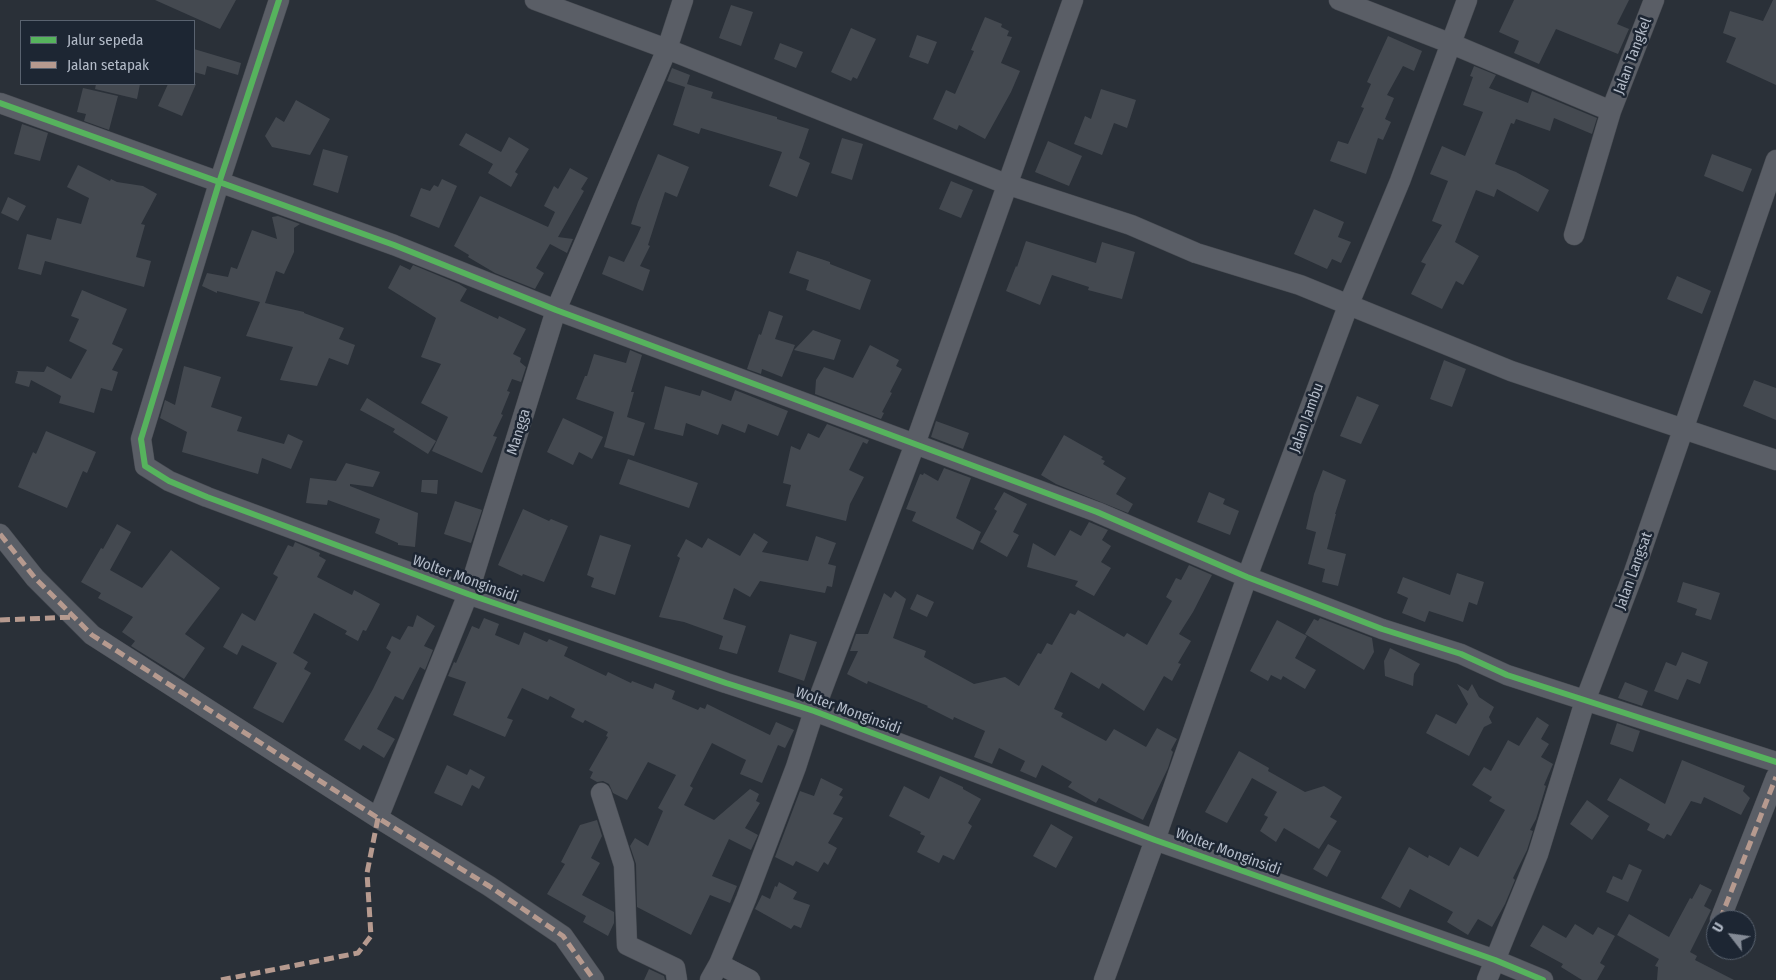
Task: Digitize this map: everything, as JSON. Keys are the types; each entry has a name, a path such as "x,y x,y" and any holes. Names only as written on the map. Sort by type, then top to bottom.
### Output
{"street":[{"path":"219,183 279,0"},
{"path":"535,0 1006,184 1131,225 1196,253 1300,285 1511,371 1776,460"},
{"name":"Mangga","path":"378,818 468,594 556,310 667,50 684,0"},
{"path":"750,980 715,972 793,776 814,711 915,444 1073,0"},
{"path":"1339,0 1452,44 1611,111"},
{"name":"Jalan Jambu","path":"1104,980 1247,576 1348,306 1400,182 1467,0"},
{"name":"Jalan Tangkel","path":"1574,235 1611,111 1654,0"},
{"path":"0,103 394,245 556,310 1097,512 1247,576 1382,629 1461,654 1507,674 1585,701 1776,762"},
{"name":"Jalan Langsat","path":"1486,980 1538,854 1585,701 1633,575 1776,160"},
{"name":"Wolter Monginsidi","path":"219,183 141,439 145,466 169,481 207,497 468,594 726,683 814,711 1155,840 1495,960 1543,980"},
{"path":"0,534 35,578 92,635 378,818 489,886 563,936 594,980"},
{"path":"1724,910 1776,777"},
{"path":"601,794 624,865 627,945 675,968 677,980"}],"building":[{"path":"155,0 236,0 220,29"},
{"path":"1514,0 1629,0 1617,24 1629,29 1618,54 1556,29 1539,64 1514,53 1519,41 1499,32"},
{"path":"1773,0 1776,0 1776,85 1726,62 1736,38 1723,33 1730,11 1763,21"},
{"path":"731,5 753,12 741,46 719,38"},
{"path":"985,17 1002,24 1001,27 1009,31 1007,36 1012,37 1001,63 1020,71 1011,92 985,139 959,125 957,130 933,119 946,90 955,94 974,51 971,50"},
{"path":"851,28 876,39 857,79 853,77 851,81 831,72"},
{"path":"917,35 937,42 928,64 909,57"},
{"path":"1388,36 1422,51 1414,71 1403,66 1387,95 1394,98 1385,119 1391,122 1383,140 1378,138 1366,174 1330,161 1338,141 1348,144 1364,108 1361,107 1371,84 1367,82"},
{"path":"780,43 803,52 796,68 774,59"},
{"path":"195,49 241,63 238,75 207,66 205,75 195,72"},
{"path":"1474,66 1496,75 1489,88 1528,103 1532,91 1597,118 1592,134 1554,118 1550,131 1516,119 1514,124 1511,123 1495,164 1516,172 1549,190 1538,212 1497,189 1494,197 1476,190 1455,242 1479,256 1463,285 1456,281 1442,309 1411,294 1426,264 1421,262 1442,225 1432,221 1448,181 1430,174 1442,146 1465,156 1483,112 1463,105 1473,77 1470,76"},
{"path":"672,68 690,75 687,84 713,92 711,98 777,117 777,119 809,129 799,158 810,163 797,197 769,186 782,152 701,128 699,134 673,125 685,87 667,81"},
{"path":"196,84 182,116 158,106 168,85"},
{"path":"96,85 140,85 137,99 95,89"},
{"path":"83,88 118,96 109,130 84,121 86,114 77,112"},
{"path":"1101,89 1136,100 1127,128 1114,123 1102,155 1074,144 1085,116 1091,119"},
{"path":"296,100 330,119 310,155 272,147 265,136 276,117 284,122"},
{"path":"22,124 48,133 40,161 14,154"},
{"path":"466,133 501,152 509,137 529,149 515,172 518,174 511,187 488,173 493,164 459,145"},
{"path":"842,138 863,144 852,180 831,173"},
{"path":"1048,141 1082,156 1069,186 1035,172"},
{"path":"323,149 348,156 338,193 313,185"},
{"path":"658,154 689,167 677,197 665,192 648,245 650,246 640,266 650,270 643,291 602,274 609,256 624,262 637,236 641,227 631,224"},
{"path":"1712,154 1752,169 1743,192 1704,176"},
{"path":"78,165 110,181 111,179 117,182 143,186 157,194 141,224 145,225 136,257 151,261 144,287 45,261 41,275 18,269 27,234 51,240 57,218 81,224 89,198 67,187"},
{"path":"570,168 588,178 581,189 584,191 558,237 573,239 567,253 550,244 536,268 544,273 535,289 495,273 454,246 480,196 548,227 555,212 544,206 554,186 558,189"},
{"path":"442,179 457,186 439,228 410,216 421,188 430,191 434,185 438,187"},
{"path":"951,181 973,190 961,218 939,209"},
{"path":"8,197 26,206 18,221 1,213"},
{"path":"1314,209 1344,222 1338,237 1351,242 1341,263 1332,259 1327,269 1294,254"},
{"path":"278,216 300,224 294,228 294,252 284,274 276,271 265,303 304,312 344,328 339,339 355,345 348,365 329,358 317,386 280,380 293,347 246,336 260,302 217,291 217,293 202,286 207,273 228,277 231,267 237,269 252,230 277,239 272,217"},
{"path":"1026,241 1096,263 1102,242 1135,252 1122,299 1088,290 1089,287 1052,275 1040,305 1006,291"},
{"path":"797,251 830,262 830,264 871,280 860,310 806,290 809,280 789,273"},
{"path":"400,265 410,270 413,265 459,284 467,289 460,301 498,319 499,316 526,329 513,354 521,358 520,362 526,367 521,382 512,379 507,391 510,392 501,414 503,415 493,436 497,437 482,473 432,451 448,417 421,403 441,364 421,357 436,318 388,288"},
{"path":"1677,276 1711,291 1702,314 1667,299"},
{"path":"82,290 127,309 112,344 123,349 112,370 118,372 112,391 101,388 94,413 59,403 61,396 31,380 29,387 15,383 18,372 16,371 44,372 47,366 71,379 87,350 69,341 79,319 71,316"},
{"path":"769,311 783,316 775,339 795,345 782,377 762,369 761,374 747,369"},
{"path":"813,330 841,340 834,360 794,350"},
{"path":"870,345 899,360 896,366 902,369 890,392 892,393 882,412 884,413 881,419 815,394 816,380 824,367 853,378"},
{"path":"630,350 642,355 631,392 634,392 627,417 645,423 634,456 604,447 614,412 576,399 585,376 587,376 594,354 626,363"},
{"path":"1444,360 1466,369 1452,407 1430,399"},
{"path":"184,366 221,377 211,407 242,417 237,431 284,444 288,434 303,441 291,469 262,458 258,474 182,452 187,432 160,418 165,400 175,405"},
{"path":"1754,380 1776,388 1776,420 1743,406"},
{"path":"665,386 700,396 702,390 731,401 735,390 788,411 778,436 748,424 745,433 722,424 718,435 686,423 683,436 654,429"},
{"path":"1357,396 1379,405 1361,444 1340,436"},
{"path":"367,398 436,441 428,454 393,432 395,429 360,410"},
{"path":"563,418 603,437 592,459 579,452 573,465 547,452"},
{"path":"936,421 969,433 963,449 931,437"},
{"path":"827,424 869,440 867,444 863,442 849,470 864,477 850,504 846,521 786,506 791,485 783,483 791,446 800,450 808,433 819,438"},
{"path":"46,431 96,452 87,473 83,471 67,508 18,487 33,452 36,454"},
{"path":"1064,435 1103,457 1101,459 1105,461 1103,464 1126,478 1116,494 1133,504 1128,513 1056,484 1041,475"},
{"path":"628,459 698,483 689,508 619,484"},
{"path":"346,463 380,472 373,487 350,484 350,486 418,513 415,547 398,545 398,543 375,533 380,519 328,500 327,505 306,503 310,478 336,481"},
{"path":"944,468 971,478 956,518 981,532 973,550 912,521 916,512 906,509 920,474 923,475 924,473 938,481"},
{"path":"1323,470 1346,480 1335,514 1327,549 1346,554 1338,586 1322,582 1325,569 1308,564 1316,532 1306,529 1314,494"},
{"path":"422,480 438,480 437,494 421,492"},
{"path":"1004,492 1027,504 1013,532 1019,535 1007,557 980,542 997,511 994,509"},
{"path":"1209,492 1225,499 1223,504 1239,511 1230,535 1197,522"},
{"path":"455,501 482,510 471,543 444,534"},
{"path":"523,509 549,521 551,519 568,526 544,582 523,574 522,576 498,565"},
{"path":"1089,522 1108,530 1102,540 1111,546 1101,562 1111,568 1094,596 1075,586 1078,581 1027,567 1033,543 1055,556 1070,530 1081,536"},
{"path":"117,524 131,532 110,570 142,588 171,550 220,588 185,634 205,648 184,679 131,646 135,641 122,632 133,617 98,598 101,593 81,582"},
{"path":"754,533 768,542 762,552 808,561 816,536 836,543 828,564 836,566 832,587 827,586 825,593 760,581 750,597 734,588 723,619 746,626 737,654 719,649 723,636 684,622 659,617 680,558 677,556 686,539 702,548 708,538 740,556"},
{"path":"600,535 631,545 615,595 591,587 594,578 587,575"},
{"path":"295,542 320,553 319,556 326,560 317,577 352,595 354,590 380,604 366,631 363,630 358,641 345,634 347,631 314,613 293,653 308,662 304,669 311,673 283,723 253,708 277,663 242,645 237,655 223,647 242,613 255,621 278,577 273,574 288,545 293,547"},
{"path":"1189,565 1212,575 1179,634 1191,641 1178,663 1181,664 1172,681 1164,676 1144,711 1102,683 1099,689 1071,672 1054,709 1063,713 1061,717 1106,741 1114,729 1146,747 1157,728 1177,739 1171,750 1173,752 1168,768 1143,820 1099,798 1096,803 1068,787 1072,782 1042,765 1036,778 1020,771 1025,761 999,748 992,764 974,757 985,731 954,717 953,720 928,706 868,681 867,684 847,674 858,651 850,651 856,634 868,634 884,593 891,598 895,591 906,599 893,638 926,651 924,657 974,684 1005,677 1019,686 1038,653 1041,654 1047,643 1052,645 1070,613 1075,615 1078,610 1124,637 1127,633 1147,645 1172,601 1166,597 1176,578 1181,580"},
{"path":"1457,573 1484,582 1477,605 1469,602 1463,622 1429,611 1425,622 1402,613 1408,598 1397,593 1403,577 1450,595"},
{"path":"1683,582 1720,593 1711,620 1695,615 1697,609 1677,602"},
{"path":"917,594 934,602 927,617 910,609"},
{"path":"417,615 435,626 424,646 433,650 425,670 420,667 403,700 395,696 377,729 395,739 384,758 363,745 360,750 344,740 373,689 391,652 386,648 392,636 400,640 408,626 413,627"},
{"path":"484,618 499,624 495,635 519,645 524,632 547,642 549,639 568,647 564,656 606,676 608,672 631,683 632,681 653,689 655,683 675,691 672,699 698,710 700,707 705,709 707,704 770,735 776,722 794,730 785,748 778,745 762,783 740,774 746,760 712,743 690,786 693,788 684,805 714,820 750,789 759,794 756,801 760,803 745,828 758,835 751,850 729,839 712,876 737,886 730,903 710,895 691,935 637,907 636,864 630,846 635,838 648,846 663,811 658,808 676,775 648,762 627,800 613,793 609,784 603,781 597,782 590,778 593,772 589,770 608,737 606,736 608,732 585,720 583,723 571,717 575,709 550,696 548,700 522,688 507,718 513,720 505,737 453,715 466,682 448,676 454,662 456,663 472,626 479,629"},
{"path":"1320,618 1372,638 1374,652 1364,670 1305,634 1314,619 1318,621"},
{"path":"1277,620 1307,636 1295,658 1316,670 1305,689 1283,676 1281,680 1271,675 1268,681 1250,671"},
{"path":"790,634 817,642 804,681 778,672"},
{"path":"1390,648 1420,664 1414,674 1413,686 1385,676 1384,661"},
{"path":"1682,652 1708,662 1700,684 1687,679 1678,700 1654,691 1666,662 1676,666"},
{"path":"1625,682 1648,691 1642,706 1618,698"},
{"path":"1457,684 1468,691 1472,684 1479,697 1494,707 1489,717 1492,723 1484,727 1469,756 1426,733 1436,714 1456,724 1468,704"},
{"path":"1537,717 1549,725 1541,739 1549,744 1541,757 1553,764 1544,785 1546,786 1536,819 1530,830 1533,831 1527,850 1513,878 1515,880 1505,904 1492,927 1478,919 1468,935 1447,922 1453,912 1410,889 1400,908 1381,898 1409,847 1428,858 1429,855 1449,866 1460,847 1478,857 1505,810 1489,801 1492,797 1472,785 1484,767 1491,771 1508,740 1519,746"},
{"path":"1617,723 1640,731 1633,752 1610,744"},
{"path":"1239,751 1269,768 1268,771 1305,792 1324,786 1342,797 1330,817 1337,821 1319,849 1284,828 1276,842 1260,831 1268,817 1264,815 1277,792 1252,778 1227,823 1205,812"},
{"path":"1682,760 1745,786 1743,791 1750,798 1741,815 1704,797 1701,804 1691,801 1671,836 1667,834 1664,839 1647,830 1650,824 1607,800 1620,778 1665,804"},
{"path":"447,765 467,775 470,769 485,777 479,789 472,785 462,806 434,793"},
{"path":"940,776 963,787 963,789 981,799 968,823 972,826 954,860 943,855 939,863 917,852 925,836 920,834 921,832 889,816 904,786 929,799"},
{"path":"821,778 843,789 839,795 843,797 833,814 843,818 828,843 837,848 828,865 824,862 818,872 796,861 793,866 775,857 800,791 814,796"},
{"path":"1587,800 1609,816 1592,840 1570,824"},
{"path":"597,820 602,836 591,858 600,863 582,895 614,912 614,923 608,936 583,922 586,916 547,894 565,864 561,862 580,825"},
{"path":"1051,824 1073,837 1056,868 1033,856"},
{"path":"1328,844 1341,851 1327,877 1313,869"},
{"path":"1629,864 1642,870 1628,902 1606,892 1613,876 1622,880"},
{"path":"779,882 797,892 793,899 810,905 801,928 794,925 791,929 755,909 762,895 770,899 775,886 777,887"},
{"path":"1700,884 1712,890 1704,906 1711,910 1706,910 1706,920 1690,952 1697,956 1695,960 1734,980 1657,980 1658,967 1655,966 1659,959 1617,935 1629,914 1669,937 1690,898 1692,899"},
{"path":"1575,924 1593,935 1598,927 1615,936 1600,963 1605,966 1597,980 1582,980 1561,967 1563,964 1530,946 1543,925 1566,938"},
{"path":"649,969 664,976 665,980 644,980"}],"marked path":[{"path":"0,534 35,578 92,635 378,818 489,886 563,936 594,980"},
{"path":"0,620 74,617"},
{"path":"1724,910 1776,777"},
{"path":"221,980 358,953 371,936 367,873 378,818"}],"cycle path":[{"path":"279,0 219,183 141,439 145,466 169,481 207,497 468,594 726,683 814,711 1155,840 1495,960 1543,980"},
{"path":"0,103 394,245 556,310 1097,512 1247,577 1382,629 1461,654 1507,675 1776,762"}]}
